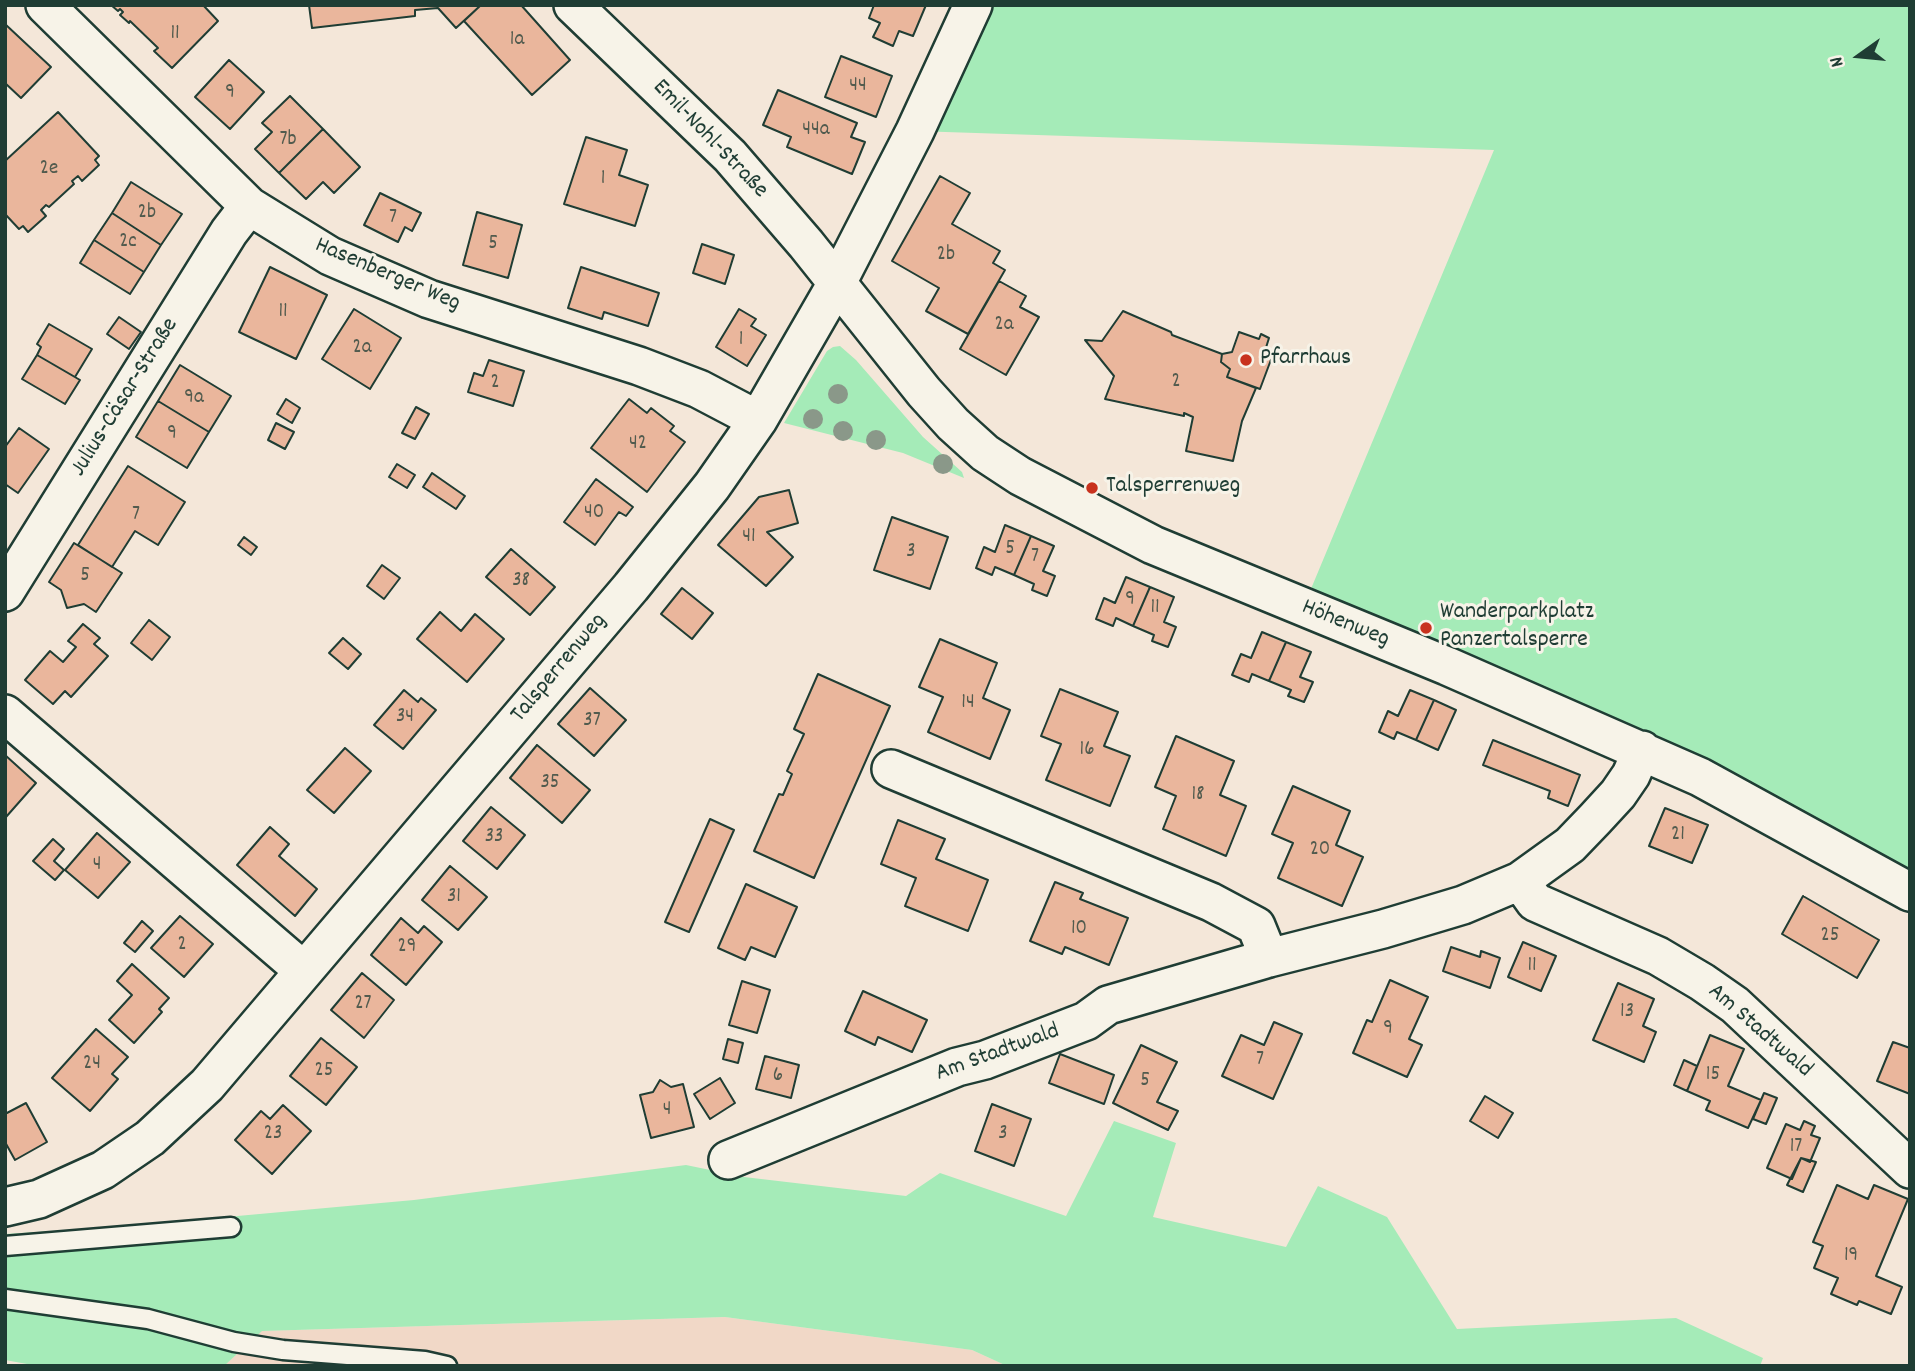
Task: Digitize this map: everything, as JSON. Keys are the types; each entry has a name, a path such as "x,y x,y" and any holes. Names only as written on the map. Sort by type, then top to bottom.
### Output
{"street":[{"name":"Hasenberger Weg","path":"45,5 249,206 330,256 429,299 639,366 699,389 758,420"},
{"name":"Emil-Nohl-Straße","path":"573,5 730,156 837,283"},
{"name":"Talsperrenweg","path":"5,1207 39,1199 103,1170 150,1138 207,1085 631,587 712,486 758,420 837,283 915,131 973,5"},
{"name":"Julius-Cäsar-Straße","path":"5,592 222,243 249,206"},
{"name":"Höhenweg","path":"837,283 953,424 985,453 1020,476 1153,545 1447,666 1700,777 1910,892"},
{"path":"5,714 304,971"},
{"name":"Am Stadtwald","path":"728,1160 957,1067 985,1060 1086,1021 1108,1005 1463,905 1520,881 1570,845 1595,819 1631,775 1642,750"},
{"path":"891,769 1211,902 1256,926 1269,958"},
{"name":"Am Stadtwald","path":"1520,881 1535,902 1658,956 1735,1005 1910,1169"}],"lane":[{"path":"5,1246 231,1227"},
{"path":"5,1299 148,1319 234,1342 283,1350 425,1361 447,1366"}],"shaded area":[{"path":"725,1317 972,1350 1007,1366 224,1366 261,1331"}],"green space":[{"path":"973,5 1910,5 1910,892 1303,608 1494,150 915,131"},
{"path":"840,346 856,360 923,437 962,472 964,478 903,453 784,423 827,351"},
{"path":"1114,1121 1176,1143 1153,1217 1286,1247 1318,1186 1387,1217 1457,1329 1676,1318 1763,1358 1760,1366 1007,1366 972,1350 725,1317 262,1331 224,1366 38,1366 5,1360 5,1234 116,1227 414,1200 686,1165 744,1177 906,1196 940,1173 1066,1216"}],"building":[{"path":"111,5 203,5 218,21 172,68 154,51 158,48 120,15 123,12 120,9 118,11"},
{"path":"309,5 481,5 456,28 438,8 415,10 415,16 312,28"},
{"path":"481,5 521,5 570,60 532,95 464,21"},
{"path":"874,5 926,5 913,36 899,31 893,46 873,37 880,23 869,18"},
{"path":"5,24 51,67 21,98 5,83"},
{"path":"841,56 892,76 876,117 825,97"},
{"path":"229,60 264,92 230,129 195,97"},
{"path":"778,90 857,123 851,137 865,142 852,174 787,147 791,137 763,125"},
{"path":"290,96 323,129 279,173 255,149 272,132 262,123"},
{"path":"58,112 99,156 95,160 99,165 82,181 78,176 72,181 74,184 49,207 46,205 41,210 46,216 28,232 23,226 19,229 5,214 5,161"},
{"path":"323,129 360,167 334,193 323,182 306,199 279,173"},
{"path":"586,137 627,150 619,175 648,185 635,226 564,204"},
{"path":"940,176 970,193 952,224 1000,251 993,263 1005,270 968,334 926,311 939,288 892,261"},
{"path":"131,182 182,214 161,245 112,213"},
{"path":"380,193 421,213 412,231 405,227 398,242 364,225"},
{"path":"477,212 522,225 508,278 463,265"},
{"path":"112,213 161,245 144,272 94,240"},
{"path":"94,240 144,272 130,294 80,263"},
{"path":"702,244 734,255 725,284 693,273"},
{"path":"270,267 327,295 296,359 239,332"},
{"path":"581,267 659,293 648,326 604,312 602,319 568,308"},
{"path":"999,281 1026,296 1020,307 1039,317 1006,375 960,349"},
{"path":"354,309 401,338 370,389 322,359"},
{"path":"739,309 756,319 751,326 766,335 747,366 716,347"},
{"path":"1123,311 1171,332 1172,335 1222,354 1221,362 1230,369 1227,377 1256,388 1242,421 1233,461 1186,451 1193,417 1184,413 1184,416 1105,399 1114,376 1085,340 1102,341"},
{"path":"119,317 141,332 129,349 107,334"},
{"path":"49,324 92,349 75,377 37,355 41,347 37,344"},
{"name":"Pfarrhaus","path":"1239,332 1259,339 1261,334 1269,338 1264,354 1272,357 1260,389 1227,377 1230,369 1221,362 1222,354 1232,352"},
{"path":"37,355 80,380 65,404 22,379"},
{"path":"489,360 524,371 513,406 468,392 474,373 483,376"},
{"path":"180,365 231,396 209,432 158,401"},
{"path":"286,399 300,408 292,423 277,414"},
{"path":"629,399 647,413 651,408 674,426 670,431 685,442 647,492 591,448"},
{"path":"158,401 209,432 187,468 136,437"},
{"path":"416,407 429,414 415,439 402,433"},
{"path":"276,423 294,432 285,449 268,440"},
{"path":"19,428 49,449 18,493 5,484 5,447"},
{"path":"397,464 415,475 407,488 389,477"},
{"path":"128,466 185,502 158,545 135,531 112,567 78,545"},
{"path":"432,473 465,496 456,509 423,487"},
{"path":"596,479 633,507 626,516 619,512 595,545 564,522"},
{"path":"789,490 798,523 767,532 793,557 766,586 718,545 759,497"},
{"path":"892,517 948,537 930,589 874,570"},
{"path":"1005,525 1031,536 1014,575 995,567 992,575 976,568 984,547 995,552"},
{"path":"1031,536 1054,546 1043,571 1055,576 1047,596 1032,590 1034,584 1014,575"},
{"path":"244,537 257,547 251,555 238,545"},
{"path":"74,543 122,573 96,612 84,604 67,608 61,590 49,582"},
{"path":"511,549 555,587 530,615 486,577"},
{"path":"382,565 400,578 384,599 367,586"},
{"path":"1126,577 1150,587 1133,626 1116,618 1113,626 1096,619 1104,598 1115,603"},
{"path":"1150,587 1174,597 1164,622 1176,627 1168,647 1152,641 1154,635 1133,626"},
{"path":"682,588 713,613 692,639 661,614"},
{"path":"440,612 461,631 475,614 504,639 467,682 417,639"},
{"path":"149,620 170,637 152,660 131,643"},
{"path":"83,624 100,638 94,644 108,656 71,697 65,691 53,704 25,680 50,651 63,662 76,647 68,641"},
{"path":"1262,632 1286,642 1269,681 1252,674 1249,682 1232,675 1241,654 1251,658"},
{"path":"343,638 361,654 348,669 329,653"},
{"path":"940,639 997,663 983,698 1010,710 990,759 928,732 943,697 919,687"},
{"path":"1286,642 1311,652 1300,677 1313,682 1304,702 1288,696 1291,690 1269,681"},
{"path":"818,674 890,706 814,878 754,851 779,794 783,795 792,774 787,771 804,734 794,729"},
{"path":"590,688 626,720 594,756 558,724"},
{"path":"1060,689 1118,712 1104,746 1130,756 1110,806 1046,780 1061,744 1041,736"},
{"path":"404,690 418,702 421,698 436,710 403,749 374,725"},
{"path":"1410,690 1434,700 1416,740 1397,732 1394,739 1379,732 1388,711 1398,716"},
{"path":"1434,700 1456,710 1438,750 1416,740"},
{"path":"1176,736 1234,761 1220,795 1246,806 1226,856 1163,829 1176,796 1155,787"},
{"path":"1493,740 1580,775 1568,806 1548,798 1550,791 1483,765"},
{"path":"537,745 590,790 562,823 510,778"},
{"path":"345,748 371,771 334,813 307,790"},
{"path":"5,755 36,783 6,817 5,816"},
{"path":"1293,786 1350,811 1336,845 1363,857 1342,906 1278,878 1293,843 1272,834"},
{"path":"491,807 525,835 497,869 463,841"},
{"path":"1665,808 1708,825 1692,863 1649,846"},
{"path":"710,819 734,830 689,932 665,922"},
{"path":"898,820 945,839 936,859 988,880 968,931 905,906 916,878 881,864"},
{"path":"270,827 289,844 279,856 317,889 295,916 237,865"},
{"path":"97,833 130,862 98,898 65,870"},
{"path":"53,839 64,849 54,861 64,870 55,880 33,861"},
{"path":"450,866 487,897 458,930 422,900"},
{"path":"1055,882 1083,893 1080,899 1128,918 1109,965 1065,947 1062,954 1030,941"},
{"path":"746,884 797,907 775,957 751,947 745,960 718,948"},
{"path":"1803,896 1879,940 1857,978 1782,934"},
{"path":"180,916 213,944 184,977 151,948"},
{"path":"401,918 418,933 424,926 442,942 406,985 371,955"},
{"path":"142,921 153,931 135,952 124,943"},
{"path":"1523,942 1556,956 1541,991 1508,977"},
{"path":"1451,947 1480,957 1481,951 1500,958 1490,988 1443,971"},
{"path":"132,964 169,998 159,1009 162,1012 134,1043 109,1020 132,995 117,981"},
{"path":"362,973 394,1000 364,1038 331,1010"},
{"path":"1390,980 1428,997 1409,1039 1422,1045 1407,1077 1353,1053 1367,1020 1372,1022"},
{"path":"742,981 770,990 757,1033 729,1025"},
{"path":"1618,983 1654,999 1643,1026 1656,1032 1644,1062 1593,1040"},
{"path":"863,991 927,1020 912,1052 878,1037 875,1045 845,1031"},
{"path":"1274,1022 1302,1034 1273,1099 1222,1076 1241,1035 1264,1045"},
{"path":"96,1029 128,1057 112,1074 118,1079 90,1111 52,1078"},
{"path":"1710,1035 1744,1049 1728,1086 1761,1100 1748,1128 1706,1110 1710,1101 1687,1091"},
{"path":"321,1038 357,1067 326,1105 290,1076"},
{"path":"728,1039 743,1043 738,1063 723,1059"},
{"path":"1893,1042 1910,1048 1910,1094 1877,1081"},
{"path":"1141,1045 1177,1062 1157,1102 1178,1111 1168,1130 1113,1103"},
{"path":"1060,1054 1114,1075 1104,1104 1049,1083"},
{"path":"765,1056 799,1065 791,1098 756,1089"},
{"path":"1684,1060 1697,1066 1687,1091 1674,1085"},
{"path":"720,1078 735,1103 710,1119 694,1094"},
{"path":"660,1080 671,1087 683,1084 694,1127 651,1138 640,1095 653,1092"},
{"path":"1764,1093 1777,1098 1766,1124 1753,1119"},
{"path":"1485,1096 1513,1113 1498,1138 1470,1121"},
{"path":"26,1103 47,1142 15,1160 5,1142 5,1114"},
{"path":"992,1104 1031,1119 1014,1166 975,1151"},
{"path":"283,1105 311,1131 272,1174 235,1140 261,1111 270,1119"},
{"path":"1804,1121 1815,1126 1811,1135 1820,1138 1810,1162 1801,1158 1792,1179 1767,1168 1786,1124 1800,1130"},
{"path":"1801,1158 1816,1162 1803,1192 1787,1185"},
{"path":"1837,1185 1868,1199 1874,1185 1908,1199 1876,1276 1902,1287 1891,1314 1859,1301 1857,1305 1831,1294 1838,1278 1814,1268 1823,1246 1813,1242"}],"place":[{"name":"Pfarrhaus","path":"1246,360"},
{"name":"Talsperrenweg","path":"1092,488"},
{"name":"Wanderparkplatz Panzertalsperre","path":"1426,628"}]}
